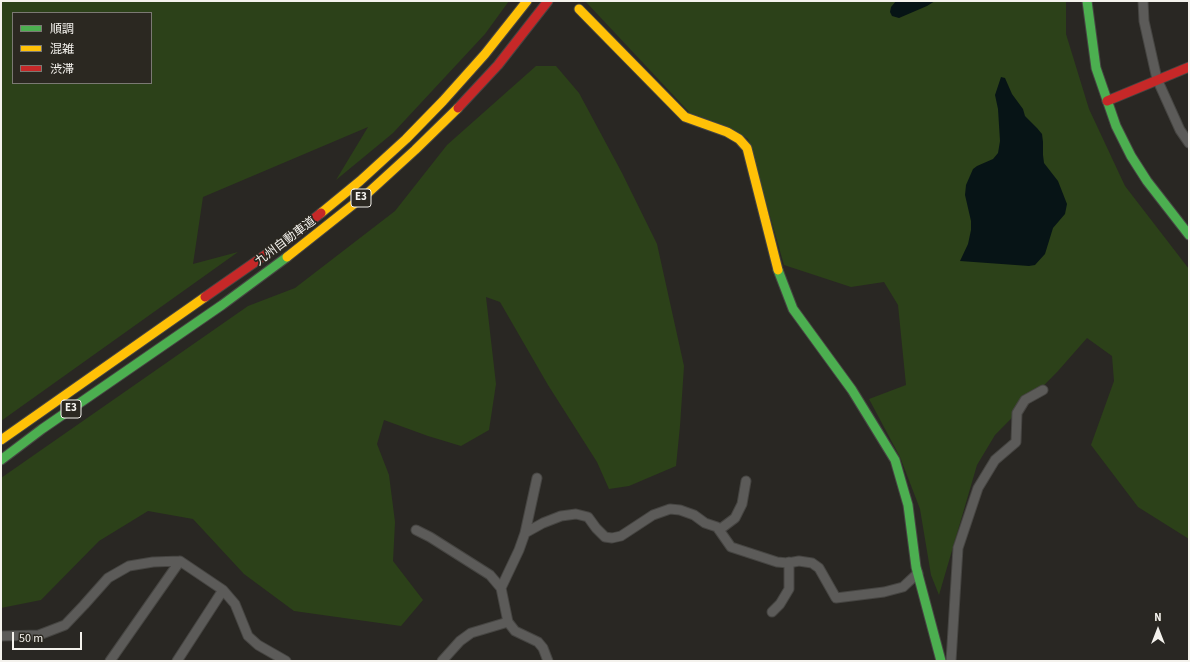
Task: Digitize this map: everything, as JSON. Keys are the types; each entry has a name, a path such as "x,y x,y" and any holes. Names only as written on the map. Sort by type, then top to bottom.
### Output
{"main road":[{"name":"九州自動車道","path":"1,440 285,242 360,181 406,139 443,101 485,54 527,1"},
{"name":"九州自動車道","path":"1,460 42,429 222,305 298,250 369,192 415,150 498,65 548,1"},
{"path":"1087,1 1090,36 1096,68 1116,126 1147,181 1189,235"},
{"path":"579,9 685,117 727,132 739,139 747,148 776,266 794,309 852,390 895,460 908,505 916,567 941,661"},
{"path":"1107,100 1189,67"}],"street":[{"path":"1143,1 1144,21 1158,80 1185,129 1189,143"},
{"path":"951,661 958,548 978,488 994,460 1016,442 1017,413 1025,400 1043,390"},
{"path":"501,588 519,550 525,533 537,478"},
{"path":"720,530 735,518 742,504 746,481"},
{"path":"525,533 543,523 561,516 576,514 588,517 605,537 612,538 621,536 653,515 670,509 680,510 694,515 705,523 717,527 731,547 777,562 812,562 819,568 836,598 884,592 904,587 918,573"},
{"path":"416,530 430,537 490,575 501,588 508,622 514,631 538,642 543,648 548,661"},
{"path":"110,661 180,561"},
{"path":"1,636 39,635 65,625 108,578 129,566 153,562 180,561 223,590 235,604 248,636 258,645 286,661"},
{"path":"772,612 780,604 789,589 789,562"},
{"path":"177,661 223,590"},
{"path":"442,661 460,641 472,633 508,622"}],"green space":[{"path":"1,1 509,1 485,34 393,133 336,180 368,127 203,197 193,264 238,252 1,421"},
{"path":"585,1 1066,1 1066,34 1089,109 1125,186 1189,269 1189,539 1138,507 1091,445 1114,381 1112,356 1087,338 1058,371 995,435 977,465 939,595 931,575 920,509 900,457 869,399 906,385 898,305 884,282 851,287 784,265 748,139 726,126 690,113"},
{"path":"536,66 556,66 579,93 622,173 657,244 684,366 676,466 629,486 609,489 597,462 548,385 500,302 486,297 496,384 489,430 461,446 384,420 377,444 389,475 395,522 393,561 423,600 401,626 294,611 244,574 193,519 148,511 99,541 41,600 1,608 1,478 248,306 295,288 395,211 447,145"}],"shaded area":[{"path":"896,1 935,1 899,18 892,16 890,12 891,7"},
{"path":"1001,77 1005,78 1012,94 1023,109 1025,116 1042,134 1044,163 1058,181 1067,204 1065,214 1053,228 1045,254 1035,265 1029,266 960,261 968,244 971,230 971,221 965,195 966,185 973,169 993,159 998,153 1000,141 998,109 995,95"}],"traffic: fast":[{"path":"1087,1 1096,68 1116,126 1131,156 1147,181 1189,235"},
{"path":"1,460 42,429 222,305 287,257"},
{"path":"778,270 793,309 852,390 895,460 908,505 916,567 941,661"}],"traffic: slow":[{"path":"321,213 360,181 406,139 443,101 485,54 527,1"},
{"path":"579,9 685,117 727,132 739,139 747,148 778,270"},
{"path":"287,257 369,192 458,108"},
{"path":"1,440 205,297"}],"traffic: jam":[{"path":"458,108 498,65 548,1"},
{"path":"1107,101 1189,67"},
{"path":"205,297 291,237 321,213"}]}
